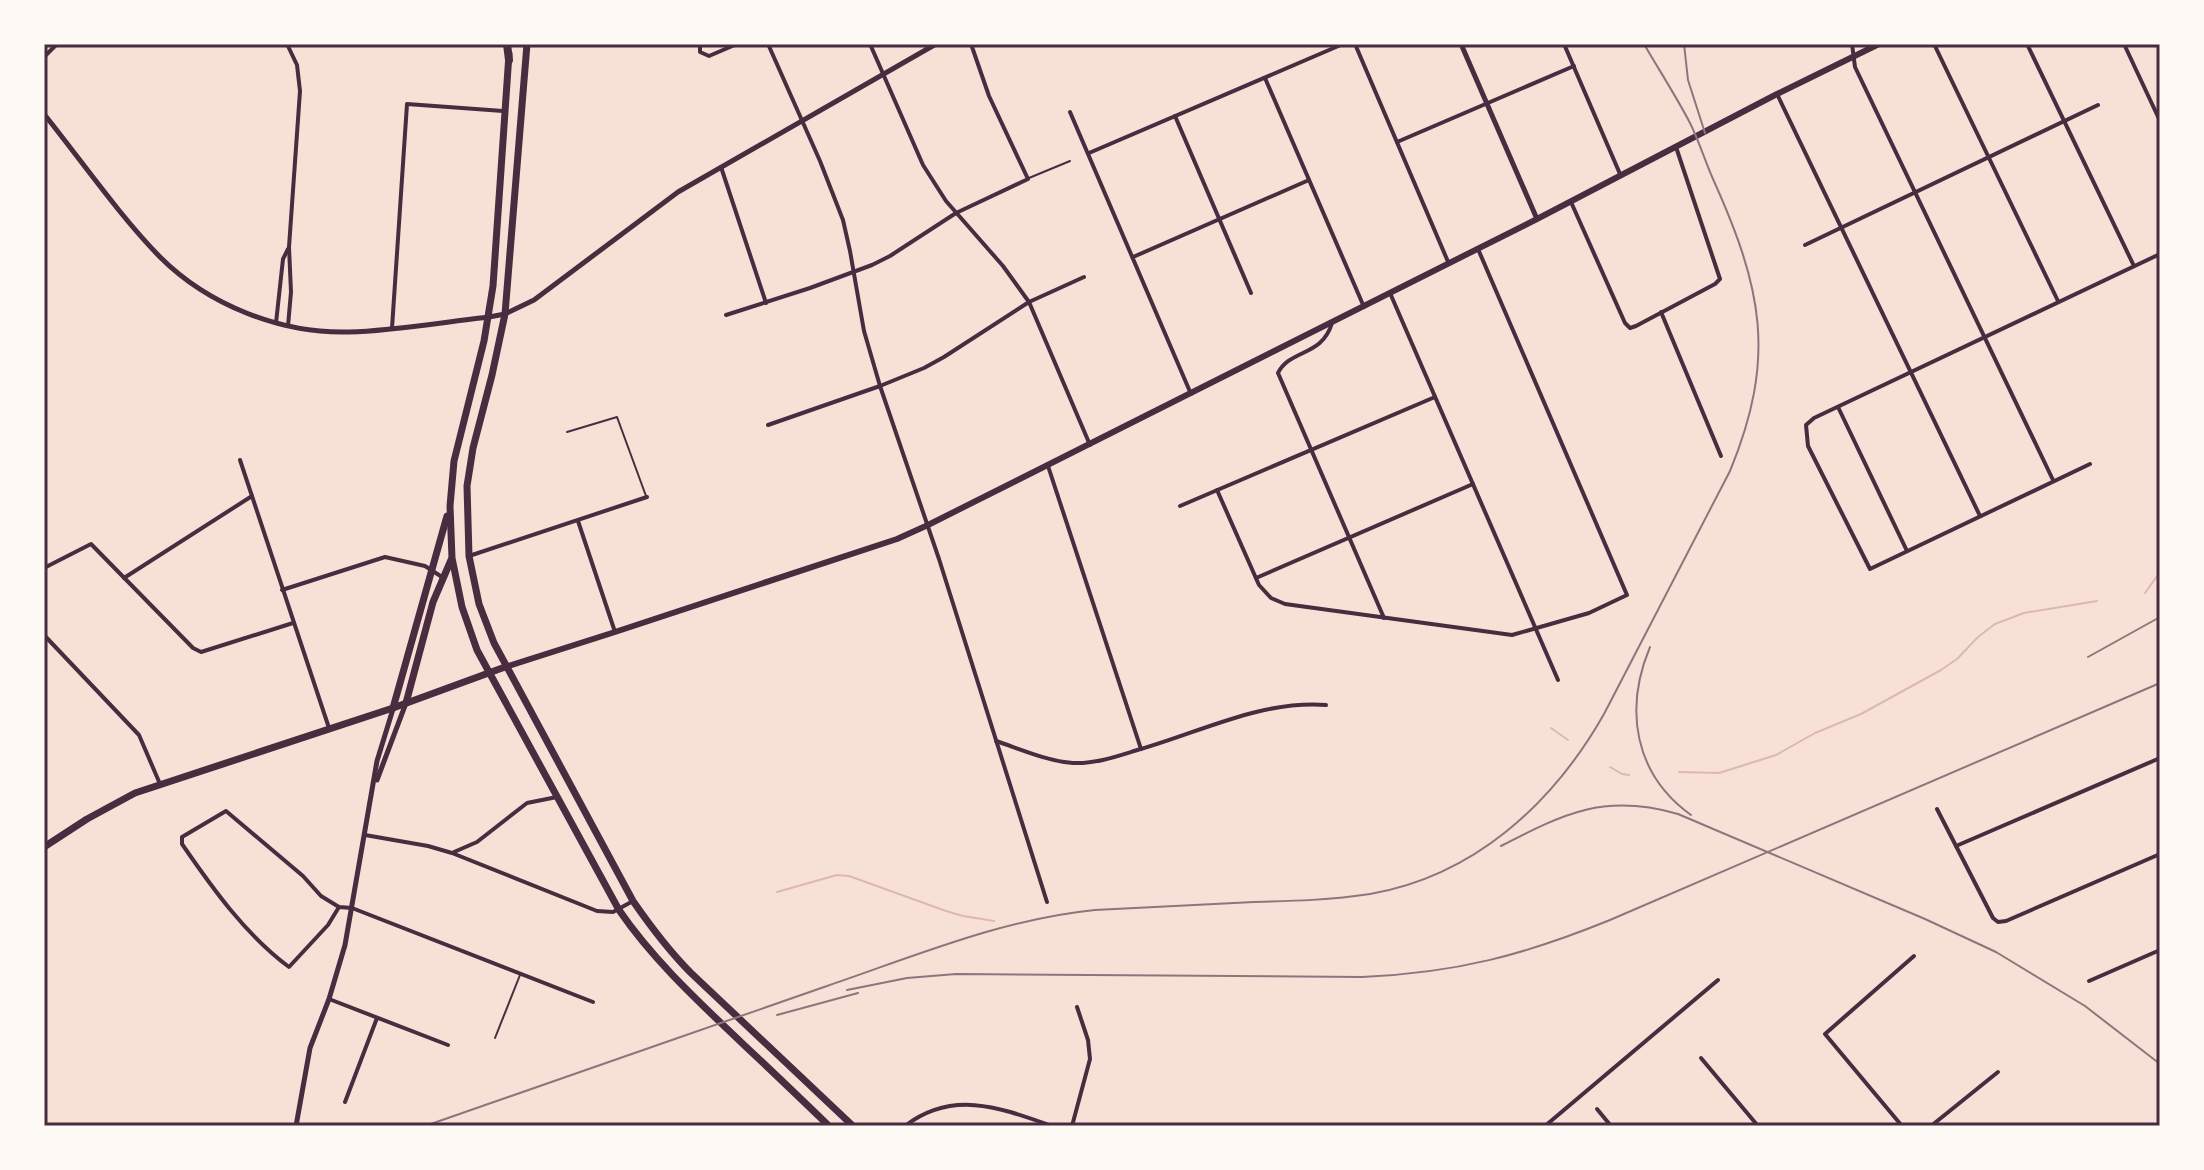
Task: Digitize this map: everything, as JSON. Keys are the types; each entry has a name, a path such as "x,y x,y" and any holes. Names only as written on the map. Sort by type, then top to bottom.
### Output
{"highway":[{"path":"509,44 509,60"}],"main road":[{"path":"527,44 505,314 470,464 467,507 469,556 479,604 505,667 633,901 671,952 853,1126"},
{"path":"44,847 112,805 160,784 393,708 489,672 897,539 1364,307 1879,44"},
{"path":"509,60 489,317 457,445 451,483 452,558 469,631 619,910 659,962 829,1126"},
{"path":"393,708 450,506"},
{"path":"452,558 469,556"},
{"path":"406,703 433,602 452,558"}],"street":[{"path":"44,57 57,44"},
{"path":"287,44 297,65 300,91 289,247 291,292 288,326"},
{"path":"700,44 700,52 704,55 712,55 737,44"},
{"path":"768,44 843,220 864,331 880,386 928,525 1047,902"},
{"path":"870,44 923,165 956,213 1003,266 1029,302 1090,445"},
{"path":"44,114 161,257 185,279 209,294 231,306 288,326 341,332 392,328 505,314 538,297 678,192 936,44"},
{"path":"726,315 854,272 890,256 956,213 1028,179 996,111 971,44"},
{"path":"1089,153 1343,44"},
{"path":"1355,44 1449,264"},
{"path":"1461,44 1537,219"},
{"path":"1564,44 1621,175"},
{"path":"1852,44 1852,57 1860,78 2053,481"},
{"path":"1934,44 2058,302"},
{"path":"2027,44 2134,266"},
{"path":"2124,44 2160,121"},
{"path":"1397,142 1574,66"},
{"path":"1265,78 1364,307"},
{"path":"1777,94 1980,516"},
{"path":"392,328 407,104 505,111"},
{"path":"1805,245 2098,105"},
{"path":"1070,112 1191,394"},
{"path":"1175,116 1251,293"},
{"path":"1571,202 1625,323 1630,328 1636,326 1720,279 1678,146"},
{"path":"721,167 766,303"},
{"path":"1133,257 1309,180"},
{"path":"276,323 283,259 289,247"},
{"path":"1217,490 1256,578 1271,598 1285,604 1519,634 1589,613 1627,595 1478,249"},
{"path":"2090,464 1870,569 1808,446 1806,425 1814,418 2160,254"},
{"path":"768,425 880,386 942,359 1029,302 1084,277"},
{"path":"1390,293 1558,680"},
{"path":"1661,312 1721,456"},
{"path":"1332,323 1325,340 1284,364 1278,373 1384,618"},
{"path":"1180,506 1435,397"},
{"path":"1838,407 1907,551"},
{"path":"240,460 329,728"},
{"path":"1048,466 1141,749"},
{"path":"1256,578 1473,484"},
{"path":"124,578 252,496"},
{"path":"469,556 647,497"},
{"path":"578,521 615,632"},
{"path":"44,568 91,544 193,648 201,652 293,623"},
{"path":"282,590 385,557 425,566 442,577"},
{"path":"44,635 139,735 160,784"},
{"path":"374,788 406,703"},
{"path":"996,741 1074,763 1108,759 1261,710 1295,704 1326,705"},
{"path":"296,1126 310,1048 345,945 382,741 393,708"},
{"path":"1956,846 2160,758"},
{"path":"452,853 477,842 527,803 557,797"},
{"path":"1937,809 1993,918 1998,922 2160,854"},
{"path":"339,907 328,925 289,967 269,952 211,886 182,844 182,837 226,811 303,876 321,896 339,907 352,908 593,1002"},
{"path":"365,835 452,853 597,911 619,910 633,901"},
{"path":"2089,981 2160,950"},
{"path":"1902,1126 1825,1034 1914,956"},
{"path":"1545,1126 1718,980"},
{"path":"329,999 448,1045"},
{"path":"1072,1126 1090,1059 1088,1040 1077,1007"},
{"path":"345,1102 377,1018"},
{"path":"1701,1058 1758,1126"},
{"path":"1931,1126 1998,1072"},
{"path":"905,1126 924,1114 962,1104 997,1108 1052,1126"},
{"path":"1597,1109 1611,1126"}],"lane":[{"path":"1028,179 1070,161"},
{"path":"567,432 617,417 647,497"},
{"path":"495,1038 521,973"}],"waterway":[{"path":"2145,593 2160,572"},
{"path":"1679,772 1719,773 1776,755 1815,733 1861,714 1941,670 1995,624 2024,613 2097,601"},
{"path":"1551,728 1568,740"},
{"path":"1610,767 1629,775"},
{"path":"777,892 837,875 849,876 946,911 994,921"}],"railway":[{"path":"425,1126 993,930 1095,910 1312,900 1370,894 1408,885 1443,871 1507,831 1561,778 1604,714 1730,471 1754,393 1758,323 1743,255 1693,130 1644,44"},
{"path":"1684,44 1688,80 1705,133"},
{"path":"2088,657 2160,617"},
{"path":"1650,647 1637,694 1639,739 1657,780 1672,799 1691,815"},
{"path":"847,990 907,978 956,974 1362,977 1428,971 1489,960 1610,920 2160,683"},
{"path":"1501,846 1566,816 1607,806 1652,808 1678,814 1996,952 2085,1006 2160,1064"},
{"path":"777,1015 858,993"}]}
